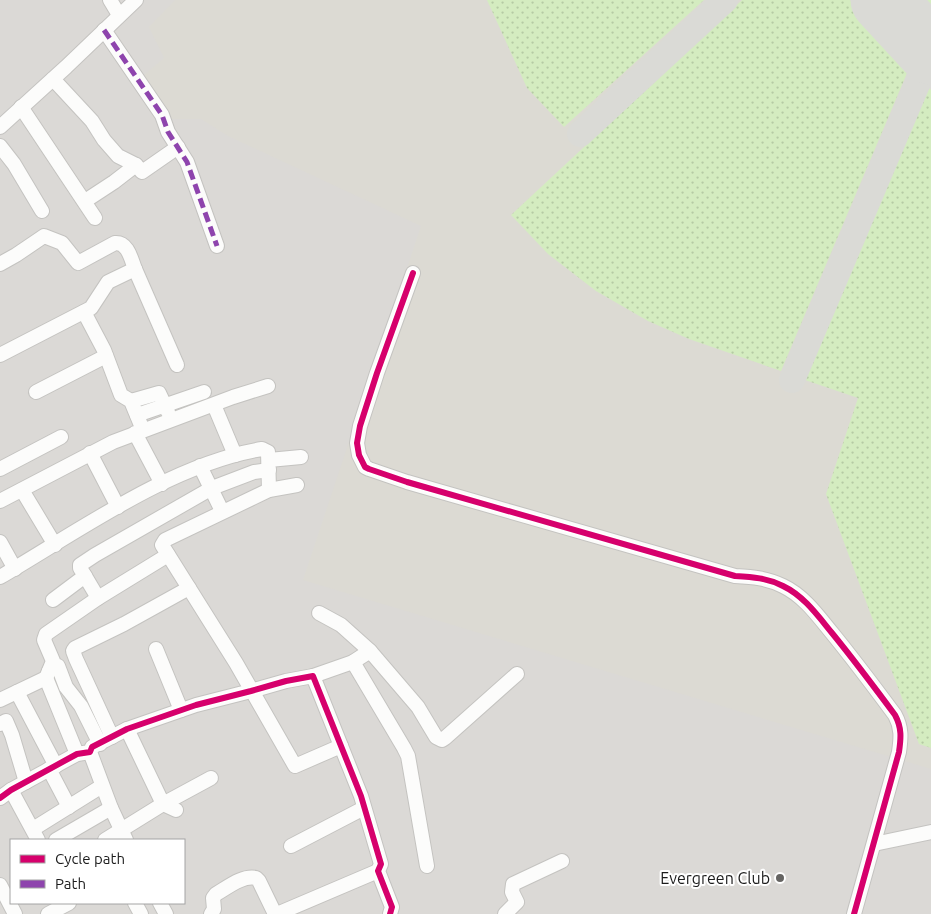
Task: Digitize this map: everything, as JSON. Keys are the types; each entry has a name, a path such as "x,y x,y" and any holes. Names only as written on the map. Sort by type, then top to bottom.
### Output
{"street":[{"path":"110,0 119,15"},
{"path":"0,126 53,79 136,0"},
{"path":"104,30 162,115 168,132 189,166 217,246"},
{"path":"53,79 92,121 104,140 118,156 136,165 142,172 178,147"},
{"path":"21,107 95,218"},
{"path":"0,146 14,164 42,211"},
{"path":"85,201 136,165"},
{"path":"0,264 44,236 62,243 78,263 115,242 120,242 128,253 177,365"},
{"path":"0,355 91,308 108,282 135,269"},
{"path":"413,273 360,426 358,449 365,467 369,470 408,482 735,576 764,578 784,586 798,595 812,608 867,677 895,715 900,725 901,736 898,752 854,914"},
{"path":"84,312 106,356 121,395 131,401 137,415 139,432 162,484"},
{"path":"36,392 106,356"},
{"path":"0,501 90,453 139,432 268,386"},
{"path":"137,415 204,392"},
{"path":"131,401 159,393 171,420"},
{"path":"214,405 235,455"},
{"path":"0,469 62,437"},
{"path":"0,577 118,506 200,466 262,448 268,452 269,490"},
{"path":"90,453 118,506"},
{"path":"98,598 80,568 82,562 212,488 269,465 301,457"},
{"path":"200,466 222,511"},
{"path":"297,485 269,490 222,511 162,542 163,549 236,664 251,692 268,716 295,766 341,746"},
{"path":"22,490 55,545"},
{"path":"0,542 15,568"},
{"path":"95,747 51,671 53,661 45,646 44,637 98,598 168,555"},
{"path":"54,600 85,576"},
{"path":"124,836 102,786 73,651 78,645 124,624 189,588"},
{"path":"320,613 341,625 370,651 418,708 438,739 445,738 517,674"},
{"path":"156,649 181,710"},
{"path":"102,786 69,807 36,835 6,794 52,767 95,747 127,729 181,710 251,692 286,680 313,676 353,662 370,651"},
{"path":"0,700 76,658"},
{"path":"353,662 408,756 427,866"},
{"path":"51,671 81,706 95,747"},
{"path":"211,914 214,909 213,898 216,894 246,878 252,877 259,881 276,914 378,871 381,864 364,808 313,676"},
{"path":"17,692 69,807"},
{"path":"0,724 6,721 26,782"},
{"path":"127,729 163,804 176,810"},
{"path":"110,839 124,836 163,804 211,778"},
{"path":"58,839 111,808"},
{"path":"291,846 364,808"},
{"path":"874,844 931,832"},
{"path":"505,914 517,902 512,892 513,884 562,861"},
{"path":"378,871 392,907 390,914"},
{"path":"0,885 10,900"},
{"path":"48,914 67,904"}],"shaded area":[{"path":"0,0 931,0 931,914 0,914"},
{"path":"175,0 931,0 931,769 303,580 421,226 228,136 201,119 172,119 143,76 164,58 149,27"}],"green space":[{"path":"487,0 704,0 564,127 527,88"},
{"path":"742,0 850,0 910,66 781,371 689,339 648,321 596,291 548,254 511,215"},
{"path":"904,0 931,0 931,29"},
{"path":"928,87 931,90 931,748 919,744 826,494 858,398 802,379"}],"taxiway":[{"path":"580,134 725,0"},
{"path":"917,37 922,59 918,82"},
{"path":"792,380 918,82 922,77 931,74"}],"runway":[{"path":"883,0 931,52"}],"marked path":[{"path":"104,30 162,115 168,132 187,162 217,246"}],"cycle path":[{"path":"413,273 360,426 357,443 359,455 365,467 407,482 735,576 754,577 771,581 798,595 816,613 880,695 895,715 900,729 899,752 854,914"},
{"path":"0,798 77,754 90,752 92,747 127,729 196,705 286,681 313,676 361,796 381,864 378,871 392,907 390,914"}],"place":[{"name":"Evergreen Club","path":"780,878"}]}
